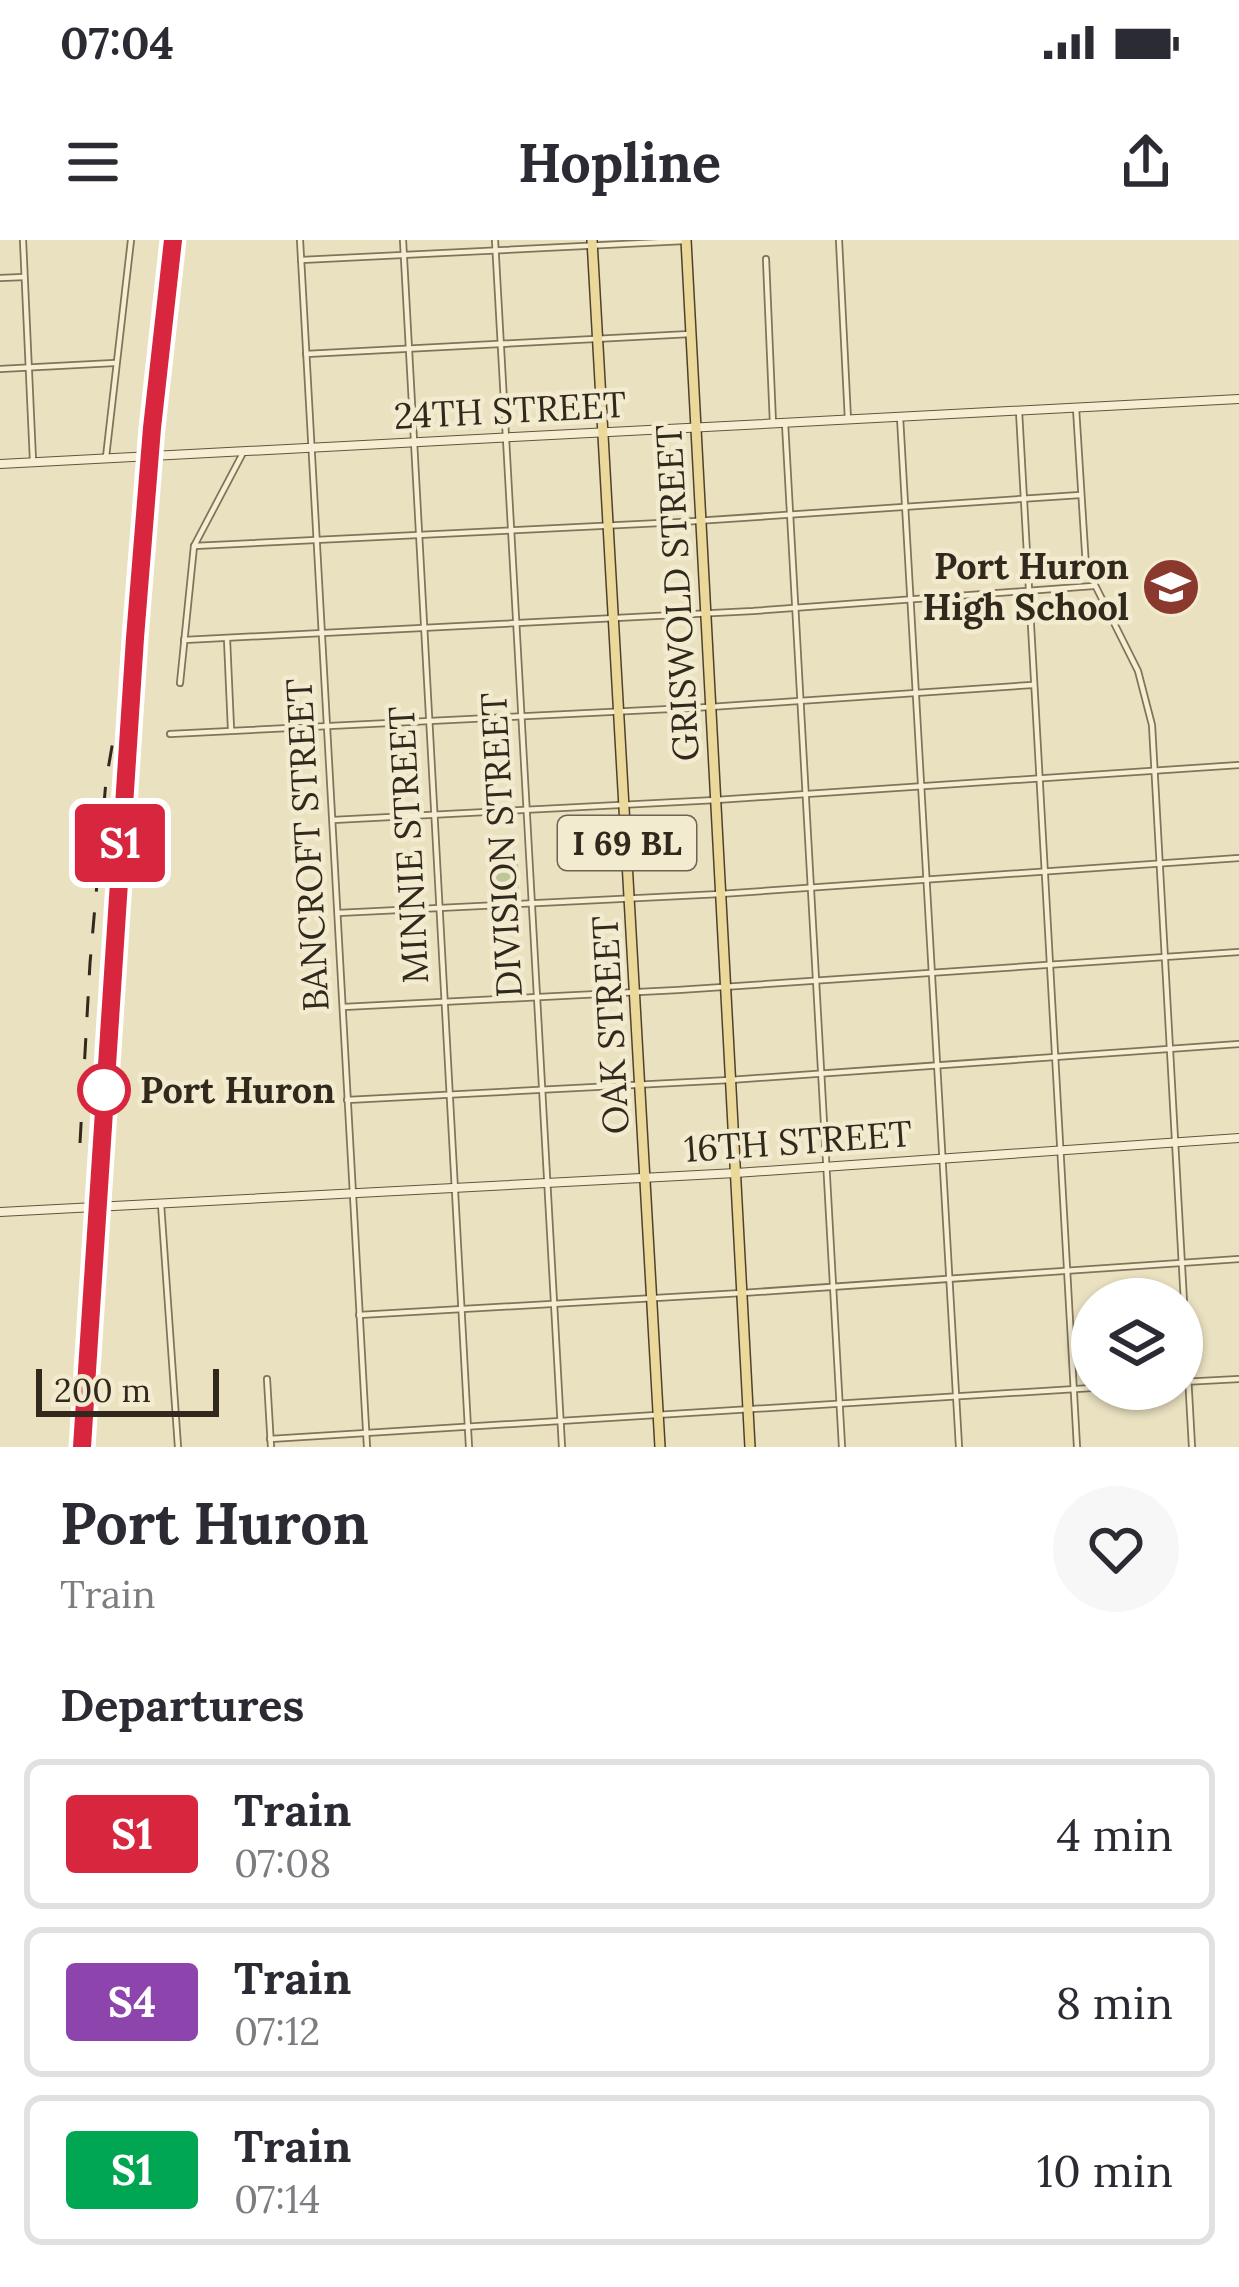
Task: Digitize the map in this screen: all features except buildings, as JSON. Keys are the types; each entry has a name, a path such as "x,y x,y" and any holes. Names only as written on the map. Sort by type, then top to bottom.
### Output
{"main road":[{"name":"GRISWOLD STREET","path":"686,240 750,1447"},
{"name":"OAK STREET","path":"592,243 660,1447"}],"street":[{"path":"23,240 33,461"},
{"path":"106,458 130,240"},
{"name":"BANCROFT STREET","path":"300,240 367,1447"},
{"name":"MINNIE STREET","path":"403,240 469,1447"},
{"name":"DIVISION STREET","path":"495,240 562,1447"},
{"path":"301,260 686,240"},
{"path":"839,240 848,420"},
{"path":"766,259 773,424"},
{"path":"0,278 26,277"},
{"path":"306,354 691,334"},
{"path":"0,369 115,363"},
{"name":"24TH STREET","path":"0,464 1239,399"},
{"path":"1076,408 1083,553 1093,586 1140,675 1152,725 1182,1278"},
{"path":"1019,411 1071,1330"},
{"path":"900,417 959,1447"},
{"path":"785,423 842,1447"},
{"path":"180,683 194,546 244,451"},
{"path":"194,546 701,521 1080,495"},
{"path":"184,640 706,614 1093,586"},
{"path":"227,639 231,731"},
{"path":"170,734 800,702 1034,685"},
{"path":"333,820 1239,765"},
{"path":"338,914 720,894 1239,858"},
{"path":"343,1006 725,987 1239,952"},
{"path":"347,1100 730,1080 1239,1045"},
{"name":"16TH STREET","path":"0,1212 826,1168 1239,1138"},
{"path":"161,1204 178,1447"},
{"path":"358,1315 1239,1258"},
{"path":"1203,1381 1239,1378"},
{"path":"267,1379 270,1443 1071,1390"},
{"path":"1075,1410 1077,1447"},
{"path":"1188,1410 1192,1447"}],"green space":[{"path":"518,860 519,896 493,897 492,861"}],"railway":[{"path":"82,1447 135,638 173,240"},
{"path":"80,1143 90,963 115,729"}],"train":[{"name":"S1","path":"82,1447 135,638 173,240"}],"place":[{"name":"Port Huron High School","path":"1171,587"},
{"name":"Port Huron","path":"104,1090"}]}
